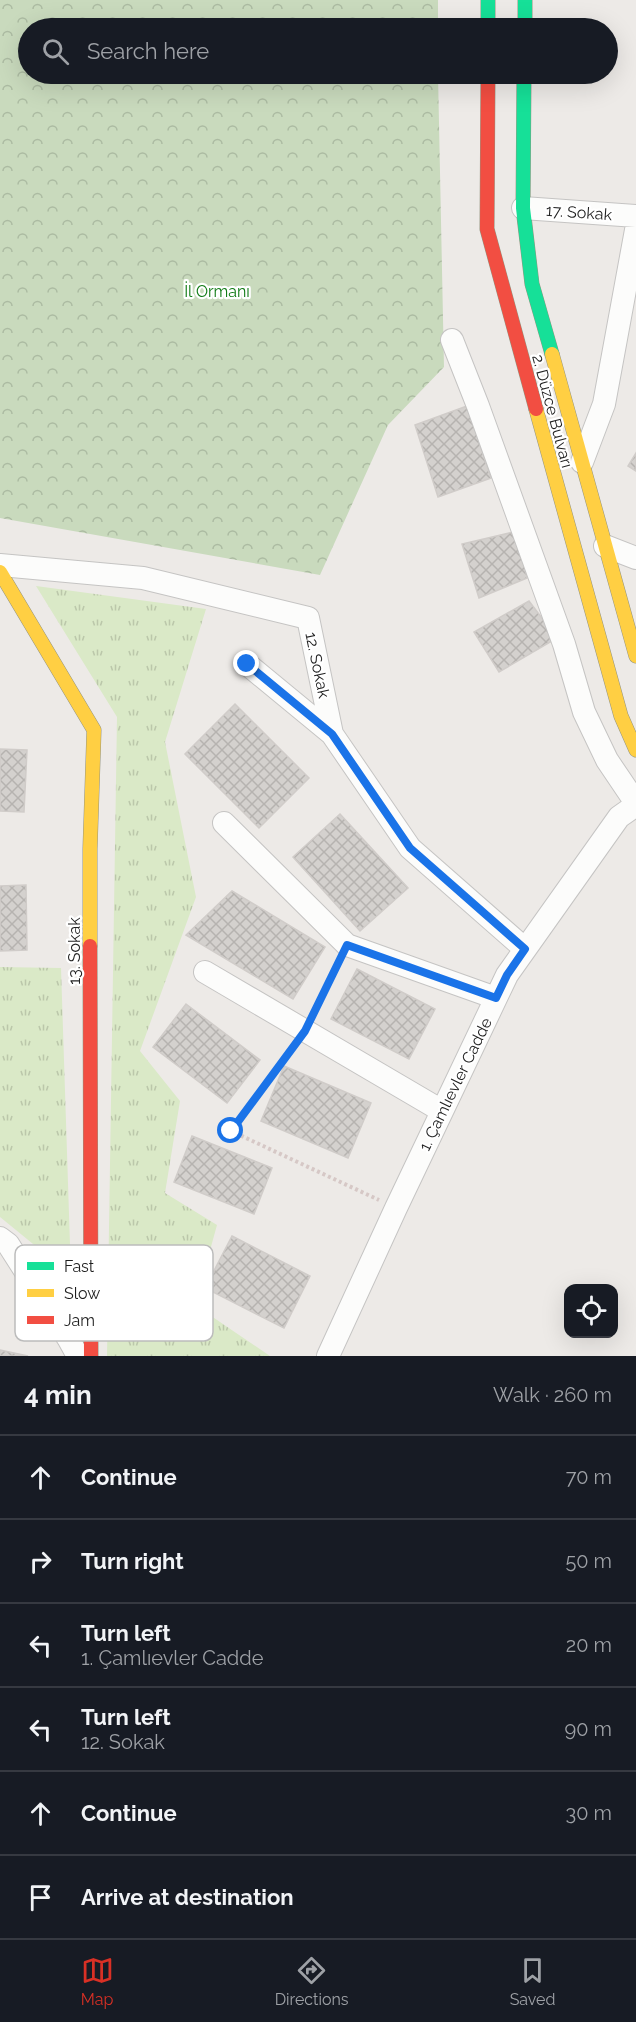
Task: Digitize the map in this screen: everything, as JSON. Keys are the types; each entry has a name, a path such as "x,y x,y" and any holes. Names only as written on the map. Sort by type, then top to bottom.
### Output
{"street":[{"path":"488,0 488,18"},
{"path":"525,0 525,18"},
{"name":"2. Düzce Bulvarı","path":"488,84 487,229 621,716 636,750"},
{"name":"2. Düzce Bulvarı","path":"524,84 523,208 532,284 636,656"},
{"name":"17. Sokak","path":"523,208 636,216"},
{"path":"582,462 604,404 636,230"},
{"path":"452,340 564,644 584,712 606,760 636,804"},
{"path":"605,546 636,558"},
{"name":"12. Sokak","path":"0,565 143,578 308,618 332,734 410,848 525,949"},
{"name":"13. Sokak","path":"0,572 94,730 90,849 91,1245"},
{"path":"247,664 332,734"},
{"name":"1. Çamlıevler Cadde","path":"328,1356 507,975 619,817 636,804"},
{"path":"224,823 347,945 496,998"},
{"path":"205,972 442,1111"},
{"path":"0,1238 8,1244 15,1255"},
{"path":"70,1341 78,1356"},
{"name":"13. Sokak","path":"91,1341 91,1356"}],"path":[{"path":"347,945 305,1031 231,1131 396,1208"}],"green space":[{"name":"İl Ormanı","path":"0,0 438,0 438,18 18,18 18,84 438,84 444,367 388,425 320,575 0,518"},
{"path":"36,586 206,609 165,742 196,897 140,1051 180,1101 165,1193 217,1225 212,1245 109,1245 117,717"},
{"path":"0,967 61,968 70,1245 34,1245 0,1217"},
{"path":"213,1317 270,1356 107,1356 107,1341 213,1341"}],"building":[{"path":"467,406 491,478 438,497 415,425"},
{"path":"636,453 636,471 628,466"},
{"path":"518,531 527,578 479,598 462,544"},
{"path":"529,601 557,638 499,672 474,632"},
{"path":"235,704 309,778 259,828 185,754"},
{"path":"0,749 27,750 24,812 0,811"},
{"path":"340,814 408,888 360,931 293,857"},
{"path":"26,885 27,950 0,951 0,886"},
{"path":"232,891 325,947 293,999 186,935"},
{"path":"357,969 435,1009 409,1059 331,1019"},
{"path":"186,1004 260,1060 227,1103 153,1047"},
{"path":"284,1066 371,1103 348,1158 261,1121"},
{"path":"192,1136 272,1168 254,1214 174,1182"},
{"path":"232,1236 310,1276 284,1328 213,1292 213,1273"},
{"path":"0,1350 28,1356 0,1356"}],"traffic: fast":[{"path":"488,0 488,18"},
{"path":"525,0 525,18"},
{"path":"524,84 523,208 532,284 552,354"}],"traffic: slow":[{"path":"552,354 636,656"},
{"path":"536,409 621,716 636,750"},
{"path":"0,572 94,730 90,946"}],"traffic: jam":[{"path":"488,84 487,229 536,409"},
{"path":"90,946 91,1245"},
{"path":"91,1341 91,1356"}],"route":[{"path":"231,1131 305,1031 347,945 496,998 507,975 525,949 410,848 332,734 247,664"}]}
